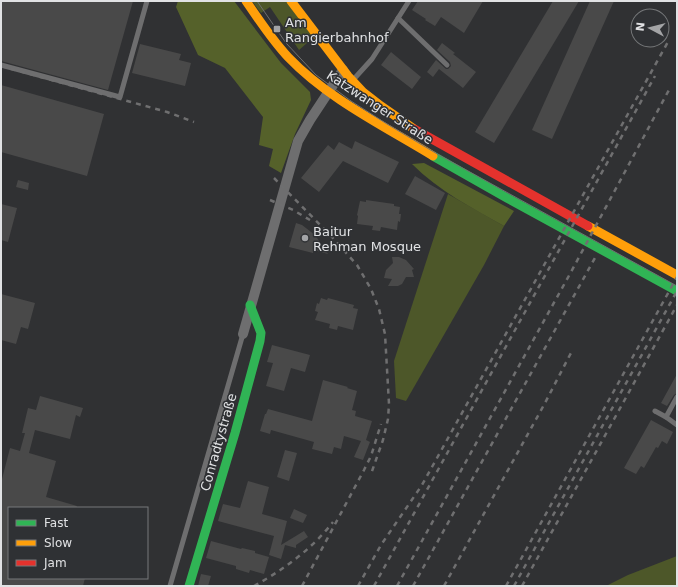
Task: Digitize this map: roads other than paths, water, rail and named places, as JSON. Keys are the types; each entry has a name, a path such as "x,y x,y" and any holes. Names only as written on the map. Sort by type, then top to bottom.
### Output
{"main road":[{"name":"Katzwanger Straße","path":"246,1 285,54 302,70 329,91 424,151 677,291"},
{"name":"Katzwanger Straße","path":"291,1 353,81 379,104 404,122 530,195 677,276"},
{"name":"Conradtystraße","path":"189,586 235,433 260,341 261,333 250,305"}],"street":[{"path":"243,334 250,305 278,215 298,141 343,70"}],"lane":[{"path":"1,65 120,97 147,1"},
{"path":"353,81 372,59 409,1"},
{"path":"398,18 447,65"},
{"path":"170,586 243,334"},
{"path":"666,417 677,397"},
{"path":"654,411 677,425"}],"tram line":[{"path":"257,1 286,43 316,75 351,101 439,155 677,286"}],"railway":[{"path":"358,586 381,545 422,485 665,48"},
{"path":"1,66 167,112 194,122"},
{"path":"374,586 655,76"},
{"path":"397,586 571,272 670,88"},
{"path":"274,178 331,236 357,265 371,289 379,309 385,334 389,404 388,419 383,440 371,474"},
{"path":"270,200 293,210 310,220"},
{"path":"413,586 596,256"},
{"path":"506,586 677,277"},
{"path":"514,586 677,291"},
{"path":"522,586 677,305"},
{"path":"444,586 545,403 573,349"},
{"path":"302,586 371,456 381,424"},
{"path":"254,586 276,573 306,550 333,522"}],"place":[{"name":"Am Rangierbahnhof","path":"277,29"},
{"name":"Baitur Rehman Mosque","path":"305,238"}]}
